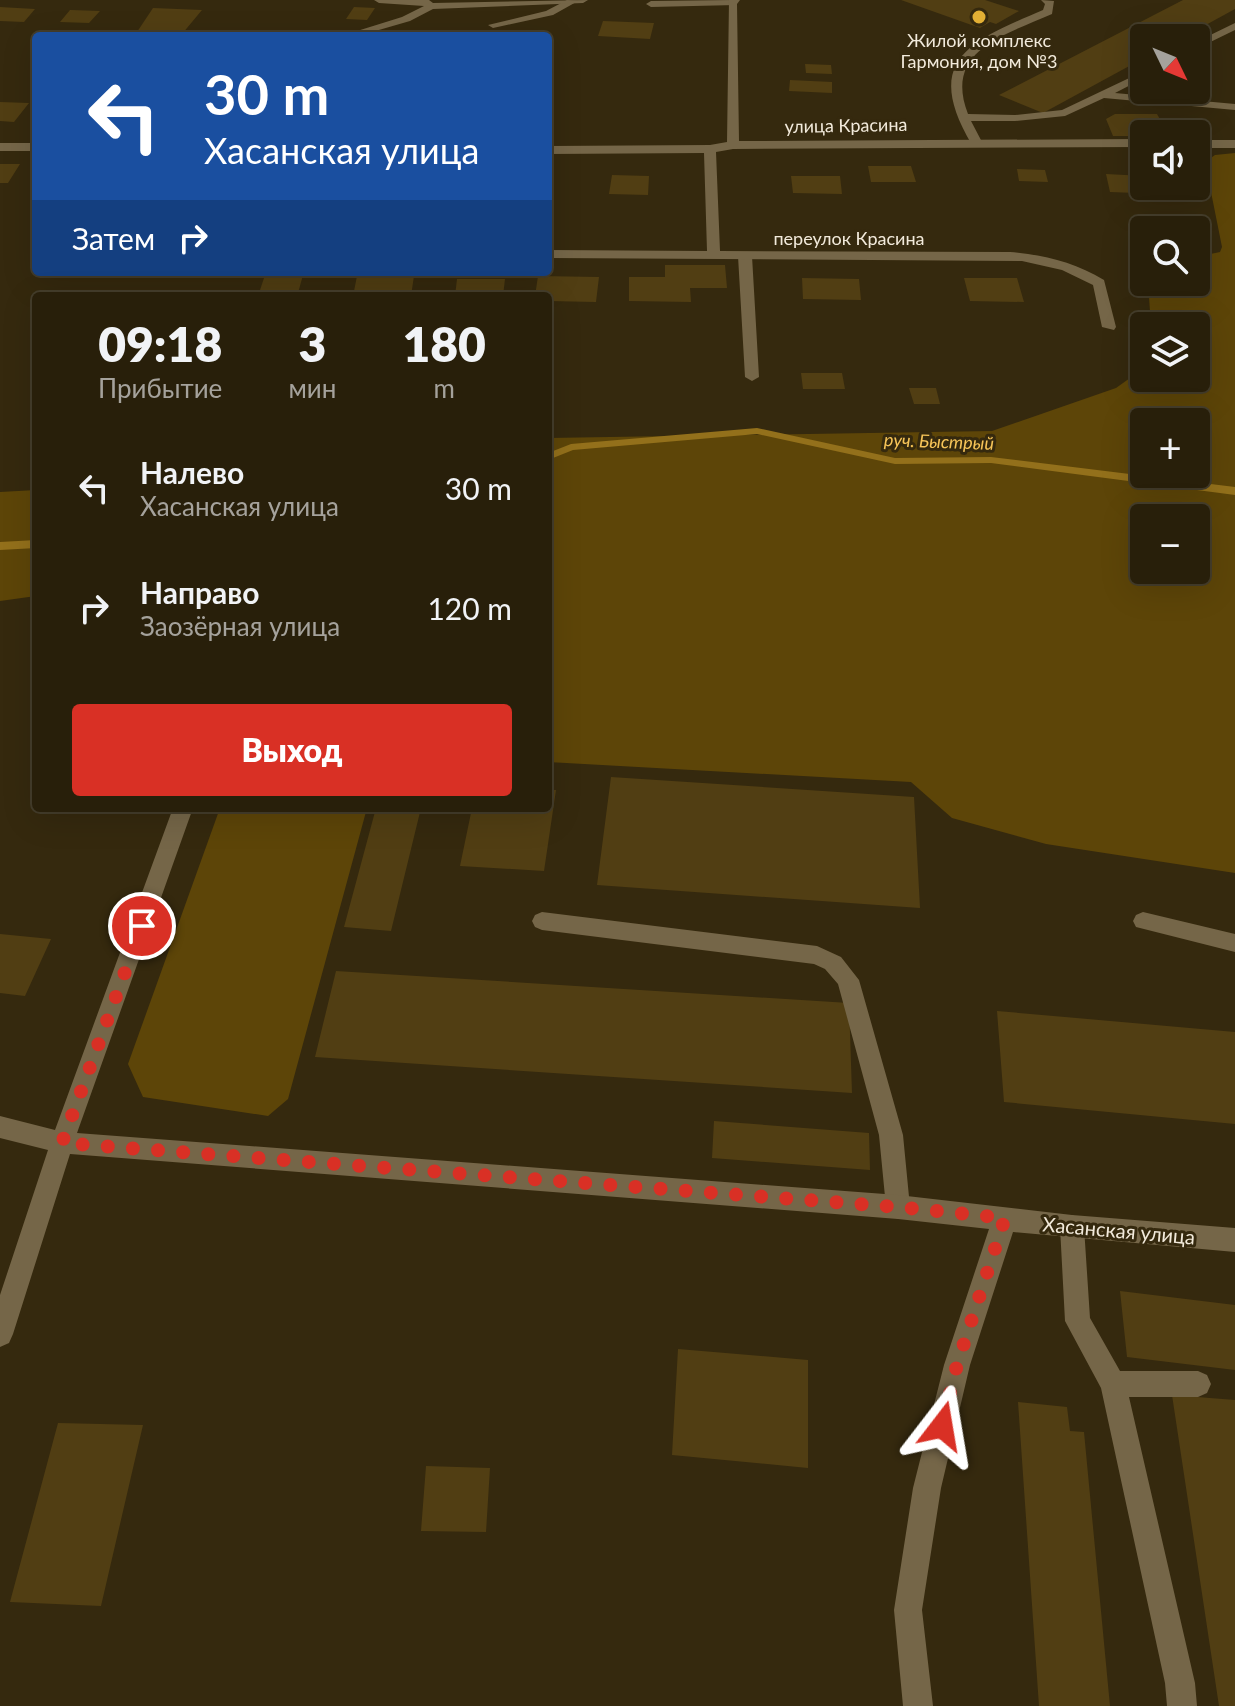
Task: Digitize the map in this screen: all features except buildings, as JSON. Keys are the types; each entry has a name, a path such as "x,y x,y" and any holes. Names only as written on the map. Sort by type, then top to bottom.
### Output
{"street":[{"path":"379,0 425,2 431,6"},
{"path":"360,32 406,19 431,6 583,0"},
{"path":"976,142 955,88 957,70 986,40 1048,12 1050,3 1046,0"},
{"path":"493,25 549,13 573,1"},
{"path":"651,4 734,2 733,145"},
{"path":"1210,39 1235,26"},
{"path":"965,117 1015,118 1065,113 1130,81"},
{"path":"1104,95 1235,107"},
{"name":"улица Красина","path":"552,150 976,142 1130,143"},
{"path":"1210,144 1235,144"},
{"path":"0,147 32,147"},
{"path":"710,149 714,255"},
{"name":"переулок Красина","path":"552,254 1010,256 1050,260 1077,269 1099,283 1109,327"},
{"path":"745,256 752,377"},
{"path":"0,1334 62,1143 182,812"},
{"path":"542,921 817,955 833,963 848,980 891,1135 898,1207"},
{"path":"1143,921 1235,943"},
{"name":"Хасанская улица","path":"0,1127 62,1143 898,1207 1072,1227 1235,1240"},
{"path":"918,1706 908,1610 927,1488 957,1365 1005,1218"},
{"path":"1072,1227 1078,1321 1113,1384 1180,1683 1182,1706"},
{"path":"1113,1384 1198,1384"}],"shaded area":[{"path":"1235,153 1235,873 1046,844 952,818 911,782 552,762 552,438 992,431 1116,388 1130,378 1130,392 1210,392 1210,312 1150,312 1149,296 1210,296 1210,254 1220,252 1222,247 1210,187 1210,158"},
{"path":"32,490 32,597 0,601 0,492"},
{"path":"219,812 366,812 288,1099 268,1116 143,1097 128,1064"}],"waterway":[{"name":"руч. Быстрый","path":"552,455 571,447 757,431 895,461 991,460 1235,491"},
{"name":"руч. Быстрый","path":"0,546 32,544"}],"place":[{"name":"Жилой комплекс Гармония, дом №3","path":"979,17"}],"route":[{"path":"142,926 62,1143 898,1207 1005,1218 957,1365 942,1426"}]}
